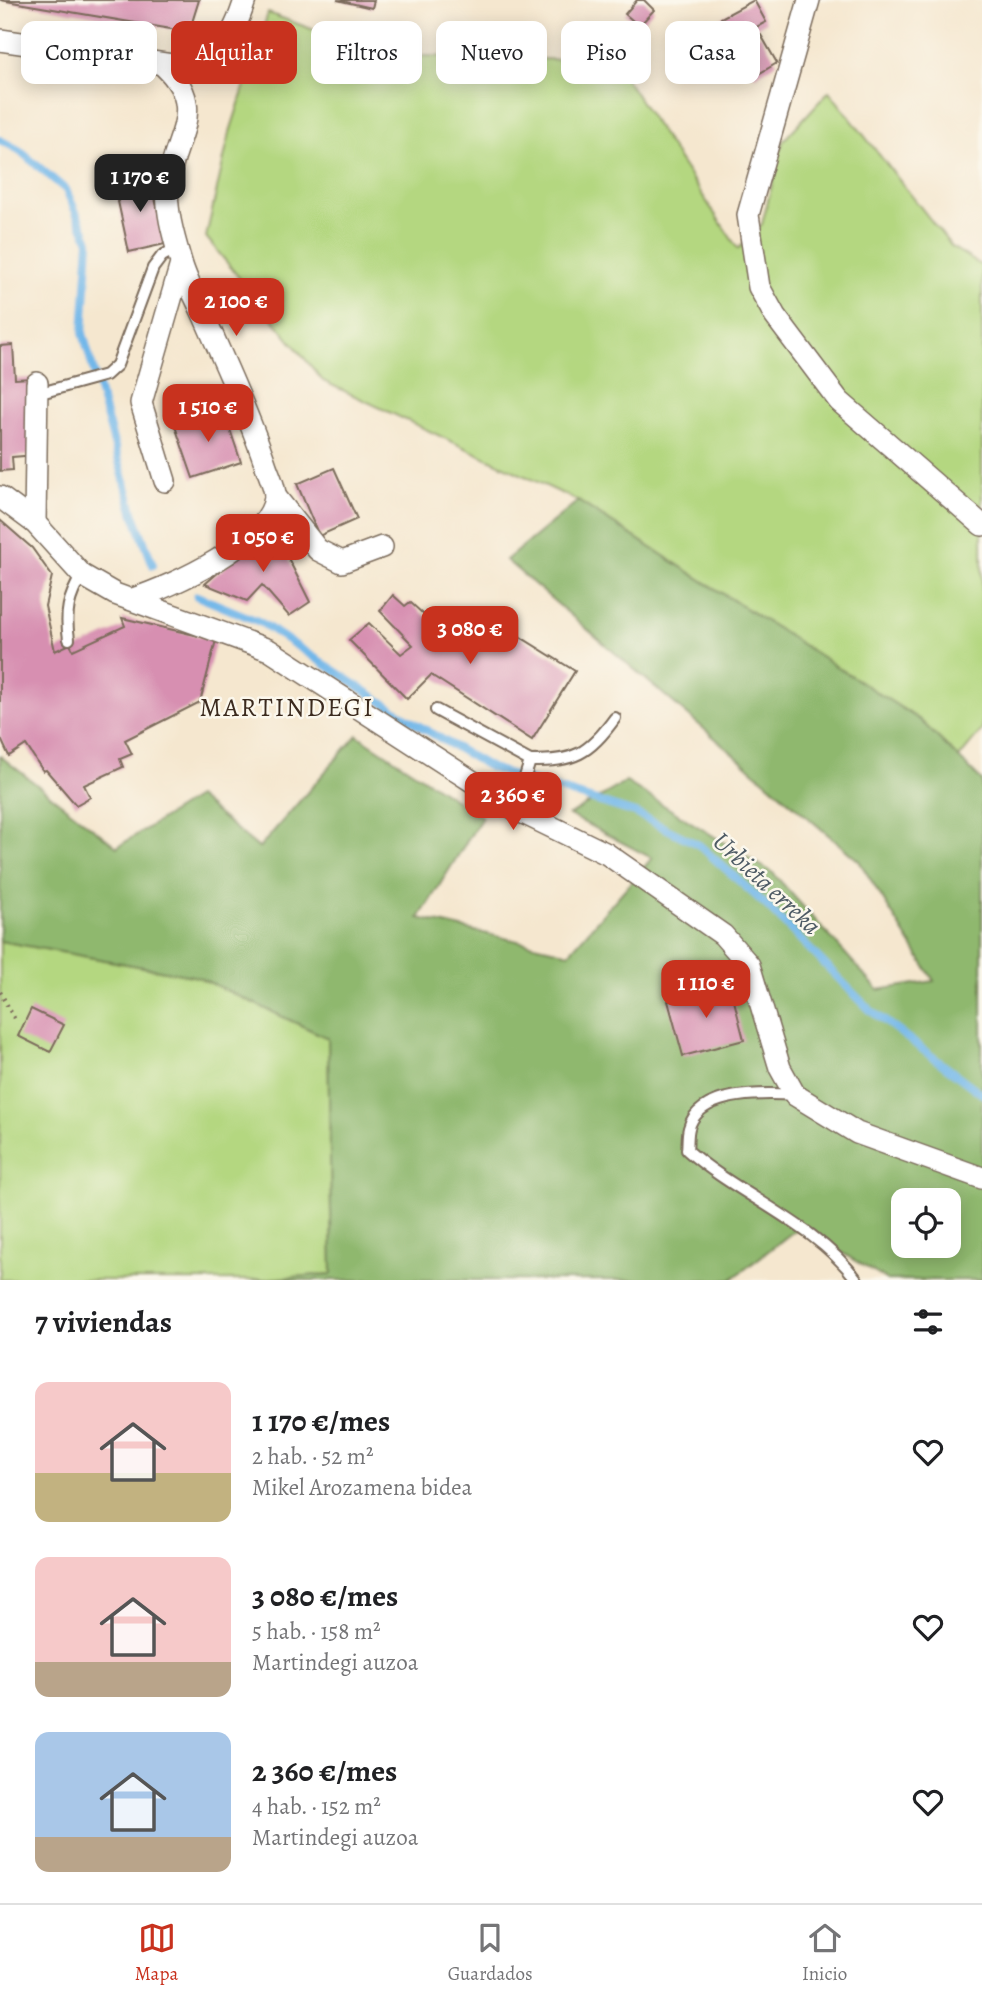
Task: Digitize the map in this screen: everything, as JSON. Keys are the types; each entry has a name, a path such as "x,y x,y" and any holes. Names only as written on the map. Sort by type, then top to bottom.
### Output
{"street":[{"path":"0,40 164,66 193,64 218,50 236,29 245,0"},
{"path":"809,0 748,215 758,287 775,316 839,401 982,525"},
{"path":"164,66 179,83 187,106 185,129 168,182 167,204 179,256 255,433 275,496 318,550 342,562 382,547"},
{"path":"165,481 141,404 179,256"},
{"path":"35,523 37,388"},
{"path":"133,599 175,585 216,561 267,522 275,496"},
{"path":"0,497 35,523 82,575 115,594 269,650 607,854 723,935 749,965 780,1068 795,1095 857,1133 982,1178"}],"lane":[{"path":"37,388 106,375 117,365 153,268 162,256 179,256"},
{"path":"69,639 65,614 71,594 82,575"},
{"path":"436,710 529,764 567,761 598,741 615,718"},
{"path":"518,801 529,764"},
{"path":"795,1095 751,1093 710,1103 689,1126 687,1150 713,1173 785,1215 857,1280"}],"path":[{"path":"0,992 15,1020"}],"green space":[{"path":"268,13 290,21 265,21"},
{"path":"297,24 311,29 311,84 422,84 422,56 436,56 436,84 547,84 547,59 561,60 561,84 629,84 738,249 762,224 783,141 829,91 952,247 982,266 982,730 959,758 920,720 578,501 323,381 206,237 230,132 245,84 297,84"},
{"path":"578,501 920,720 982,781 982,1280 887,1280 799,1227 731,1280 252,1280 332,1274 328,1038 198,977 0,941 0,756 117,847 197,797 259,848 357,735 482,817 419,918 569,953 652,858 569,815 626,782 773,873 878,990 934,981 859,861 506,560"},
{"path":"0,941 198,977 328,1038 332,1274 252,1280 0,1280"}],"building":[{"path":"0,0 199,0 192,21 171,21 171,29 157,27 157,21 124,21"},
{"path":"337,0 374,0 372,8"},
{"path":"637,0 644,0 654,10 644,21 633,21 625,14"},
{"path":"754,0 766,22 760,25 760,21 722,21 721,18"},
{"path":"760,36 777,63 760,73"},
{"path":"150,175 165,244 129,252 114,183"},
{"path":"13,345 15,379 31,378 36,455 12,457 13,470 0,471 0,346"},
{"path":"223,409 241,462 193,478 175,426"},
{"path":"334,468 357,519 319,536 297,484"},
{"path":"0,520 32,548 52,576 45,606 55,651 70,644 73,650 125,626 122,618 216,640 200,702 125,740 132,754 120,759 123,767 84,785 90,797 76,805 46,770 43,771 26,745 9,756 0,737"},
{"path":"272,526 310,602 289,616 262,585 247,601 205,584"},
{"path":"393,595 405,606 410,602 458,646 482,613 575,671 532,740 431,675 407,699 349,640 369,623 401,654 413,645 380,611"},
{"path":"730,985 744,1040 683,1056 668,1001"},
{"path":"31,1009 64,1025 50,1052 18,1036"}],"waterway":[{"name":"Urbieta erreka","path":"0,140 19,150 66,190 89,241 83,333 134,515 153,565"},
{"name":"Urbieta erreka","path":"197,596 260,622 416,724 491,768 635,813 699,845 766,905 870,1010 982,1094"}],"district":[{"name":"MARTINDEGI","path":"287,707"}]}
